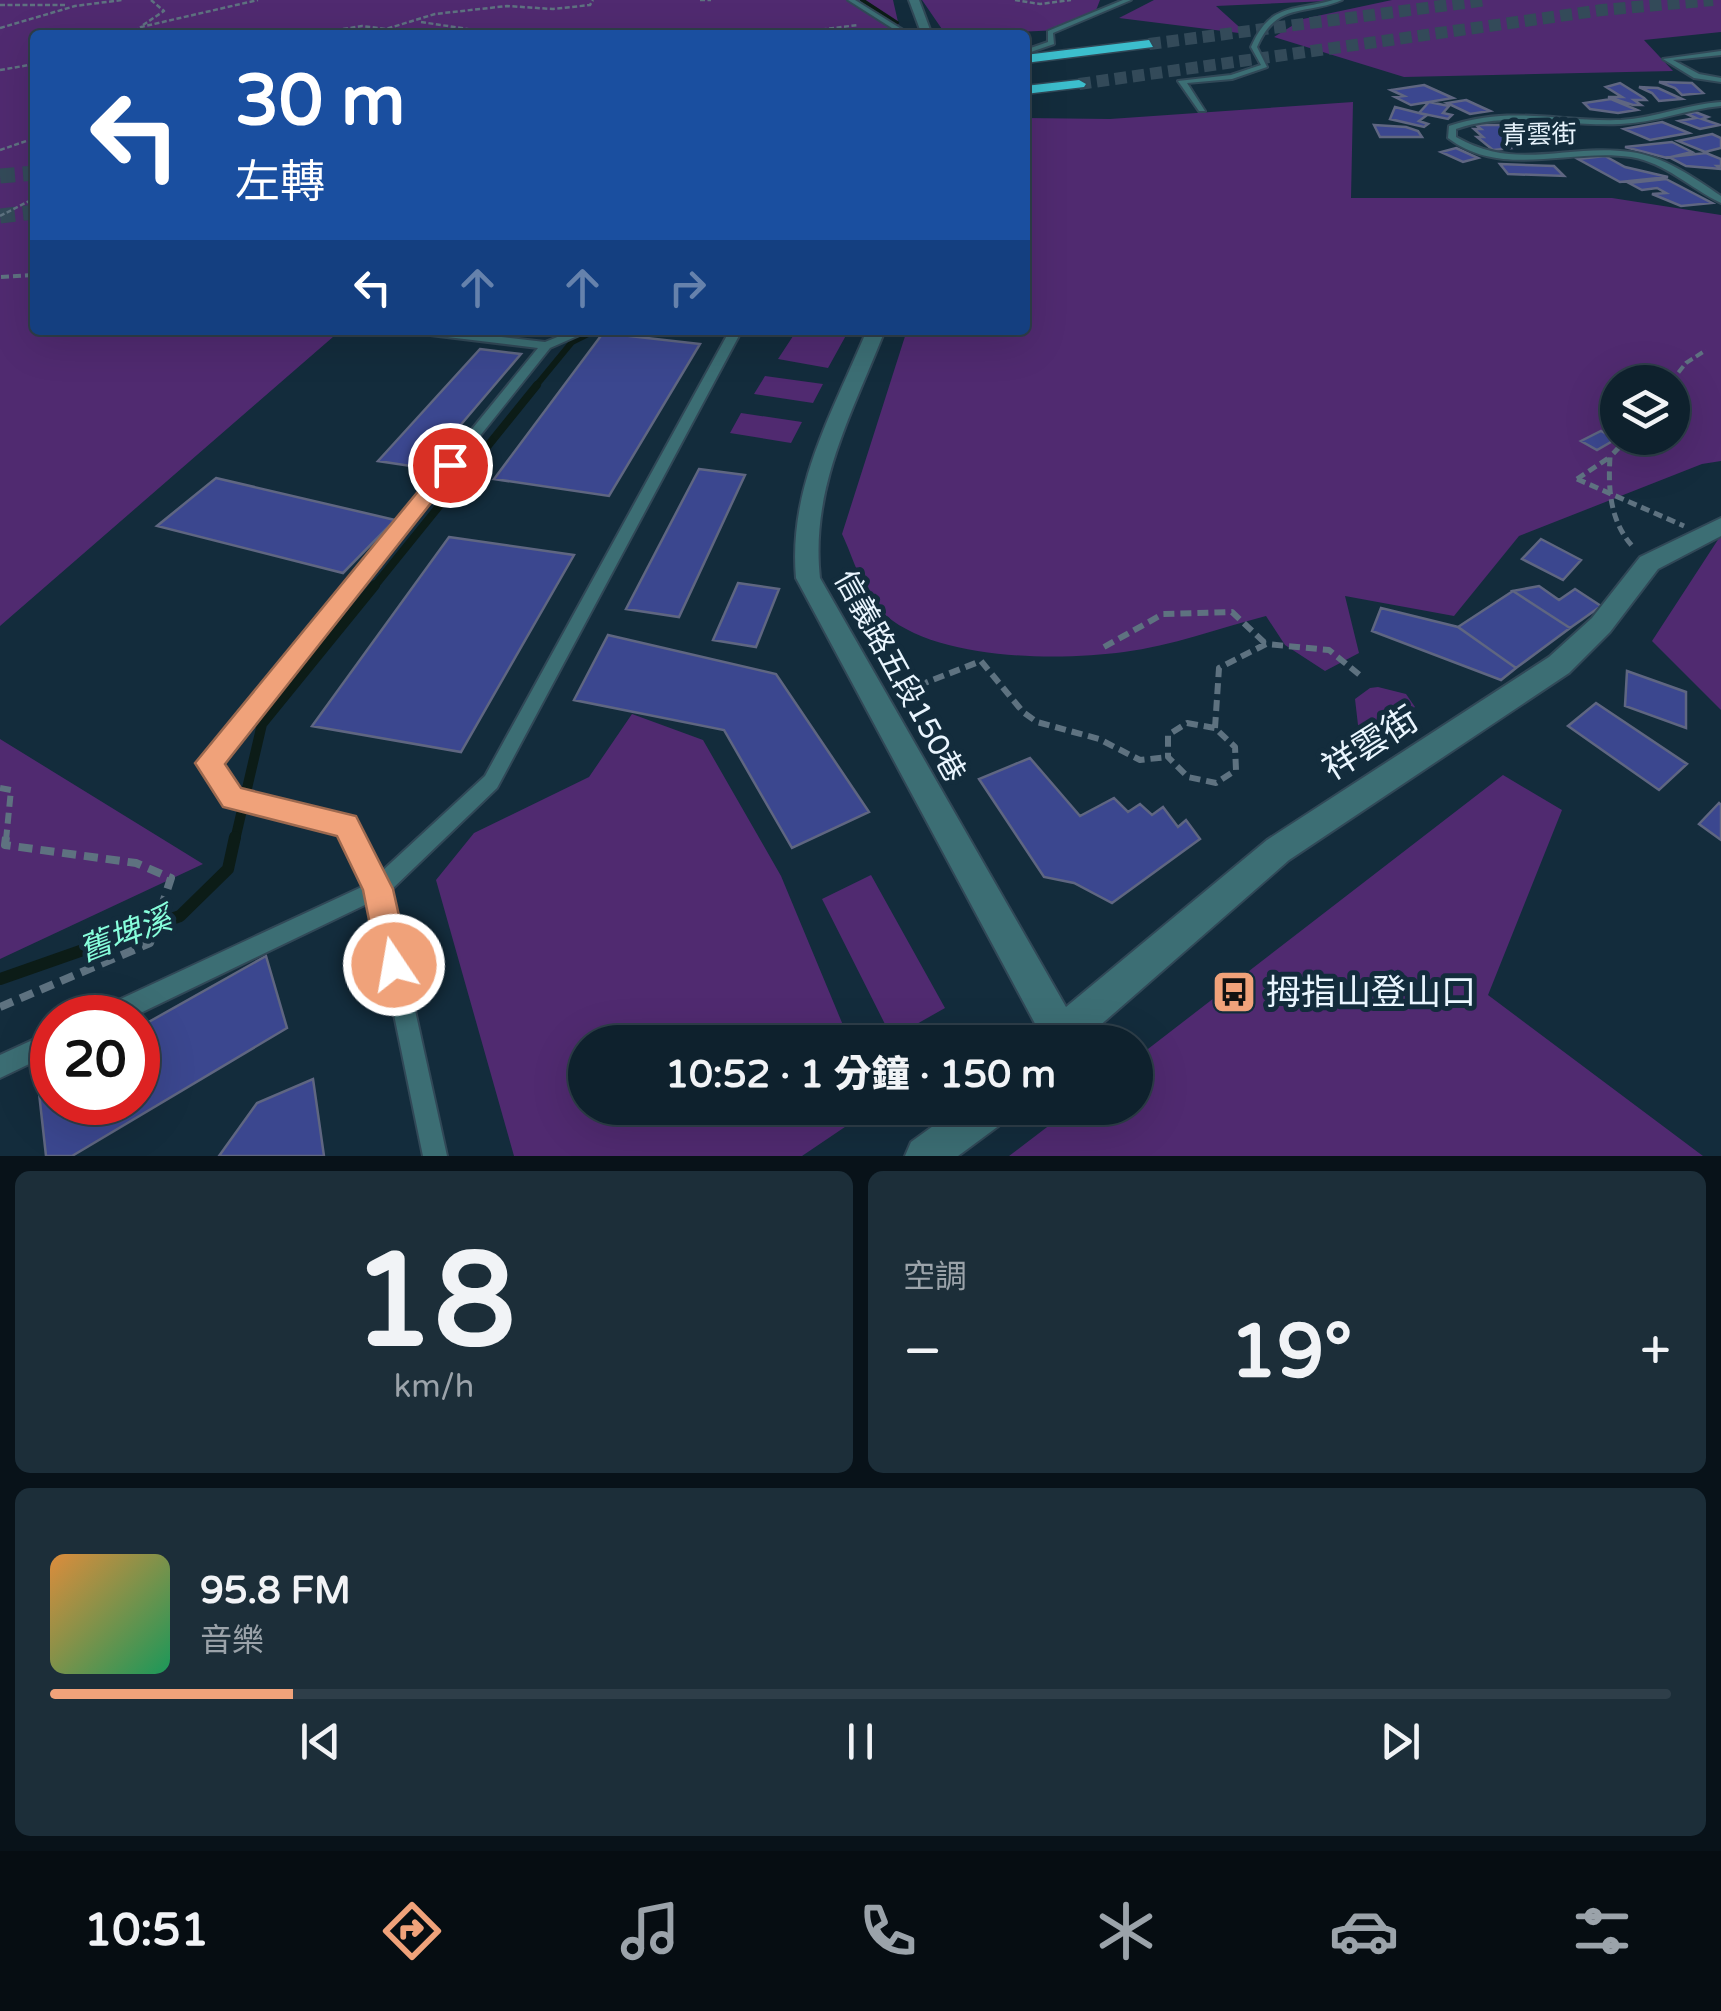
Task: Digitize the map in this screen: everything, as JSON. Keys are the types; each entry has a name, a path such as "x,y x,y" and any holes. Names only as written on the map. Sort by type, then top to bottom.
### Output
{"highway":[{"path":"1030,55 1148,44"},
{"path":"1030,89 1079,84"}],"street":[{"path":"914,0 924,30"},
{"name":"信義路五段150巷","path":"874,335 823,454 806,526 804,559 808,578 1050,1025"},
{"name":"祥雲街","path":"1072,1025 1278,850 1559,665 1601,626 1649,563 1721,526"},
{"path":"924,1156 967,1125"}],"lane":[{"path":"852,0 900,30"},
{"path":"1030,53 1052,42 1050,32 1128,0"},
{"path":"1202,109 1182,82 1232,77 1265,66 1254,47 1266,14 1276,9 1340,0"},
{"path":"1721,53 1666,59 1698,76 1721,80"},
{"name":"青雲街","path":"1721,104 1638,120 1496,118 1466,121 1452,128 1452,138 1466,148 1498,157 1612,153 1658,162 1721,200"},
{"path":"455,335 546,346"},
{"path":"435,1156 378,889 346,825 232,798 209,763 546,346 572,335"},
{"path":"154,995 378,889 491,782 733,335"},
{"path":"0,1067 30,1053"}],"path":[{"path":"0,5 75,6 122,0"},
{"path":"135,30 164,11 151,0"},
{"path":"235,4 241,0"},
{"path":"141,27 258,0"},
{"path":"337,30 386,28 418,22 435,14 507,6 553,9 590,5 593,0"},
{"path":"700,0 711,0"},
{"path":"1015,0 1040,4 1071,0"},
{"path":"0,28 75,6"},
{"path":"816,30 886,21"},
{"path":"418,22 473,30"},
{"path":"0,70 30,65"},
{"path":"0,150 30,140"},
{"path":"0,216 30,201"},
{"path":"0,277 30,275"},
{"path":"1685,365 1706,350"},
{"path":"1610,456 1577,479 1684,526"},
{"path":"1610,456 1611,503 1621,536 1637,551"},
{"path":"1104,647 1163,614 1214,612 1232,612 1266,644"},
{"path":"1215,728 1219,668 1266,644 1329,650 1360,676"},
{"path":"924,684 981,660 1023,712 1037,722 1099,739 1140,760 1168,757"},
{"path":"1201,724 1215,728 1227,737 1238,759 1228,779 1202,782 1188,777 1168,757 1165,745 1176,727 1201,724"},
{"path":"0,788 10,790 6,845 136,862 172,878 150,944 0,1007"}],"shaded area":[{"path":"0,0 893,0 900,30 30,30 30,335 335,335 0,626"},
{"path":"922,0 1100,0 1095,13 1061,30 943,30"},
{"path":"1154,0 1328,1 1216,6 1247,34 1119,18"},
{"path":"1392,0 1721,0 1721,32 1644,40 1673,71 1404,77 1274,37 1303,19"},
{"path":"1353,102 1351,198 1612,198 1721,215 1721,461 1702,464 1519,536 1454,616 1345,596 1359,653 1325,671 1285,645 1266,616 1177,641 1096,655 1031,656 962,648 902,627 880,610 863,585 842,534 905,335 1030,335 1030,118 1110,119"},
{"path":"794,335 846,335 828,368 778,359"},
{"path":"765,376 823,384 813,403 754,394"},
{"path":"741,413 802,422 791,443 730,433"},
{"path":"1721,535 1721,710 1652,641"},
{"path":"1378,687 1406,694 1415,707 1371,733 1358,725 1355,699"},
{"path":"632,714 703,740 781,876 843,1025 568,1025 568,1125 848,1125 802,1156 514,1156 436,880 474,833 589,777"},
{"path":"0,739 203,864 0,959"},
{"path":"1503,775 1562,810 1488,995 1703,1156 1009,1156 1050,1125 1153,1125 1153,1045"},
{"path":"871,875 945,1008 915,1025 885,1025 822,899"}],"building":[{"path":"1659,82 1692,83 1703,93 1682,95"},
{"path":"1620,83 1646,100 1634,100 1641,105 1633,105 1608,97 1622,97 1606,87"},
{"path":"1424,85 1453,98 1411,105 1395,97 1404,96 1391,90"},
{"path":"1639,87 1658,88 1682,99 1659,101"},
{"path":"1611,99 1637,110 1618,113 1590,109 1584,103"},
{"path":"1466,100 1490,111 1470,114 1447,103"},
{"path":"1429,102 1449,106 1443,113 1452,115 1448,119 1419,113"},
{"path":"1395,107 1427,115 1419,121 1428,124 1424,127 1390,119"},
{"path":"1695,112 1720,125 1700,129 1679,121 1696,118 1687,114"},
{"path":"1662,122 1689,133 1650,140 1624,129"},
{"path":"1374,125 1406,127 1422,137 1380,137"},
{"path":"1476,125 1506,125 1523,140 1513,139 1522,147 1493,150 1477,137 1483,137 1474,129 1481,129"},
{"path":"1712,134 1721,138 1721,148 1705,152 1678,141"},
{"path":"1672,142 1692,152 1667,158 1625,147"},
{"path":"1456,148 1478,158 1463,162 1441,152"},
{"path":"1706,153 1721,159 1721,166 1717,166 1721,169 1686,166 1669,157"},
{"path":"1605,156 1625,167 1668,177 1620,182 1578,159"},
{"path":"1500,164 1554,166 1564,176 1508,174"},
{"path":"1666,179 1712,203 1681,206 1652,194 1666,193 1657,188 1642,190 1629,183"},
{"path":"602,335 700,344 609,496 494,479"},
{"path":"480,349 521,354 424,468 378,461"},
{"path":"1600,432 1597,450 1581,441"},
{"path":"699,469 745,475 679,617 626,609"},
{"path":"216,478 395,520 343,573 157,526"},
{"path":"449,537 574,555 461,752 312,726"},
{"path":"1541,539 1581,560 1563,580 1522,559"},
{"path":"738,583 779,589 756,647 713,640"},
{"path":"1539,586 1559,600 1575,589 1601,606 1570,628 1513,591"},
{"path":"1513,591 1570,628 1516,668 1458,627"},
{"path":"1381,608 1458,627 1516,668 1501,680 1372,631"},
{"path":"608,635 776,674 869,812 792,848 724,730 574,700"},
{"path":"1627,671 1686,692 1686,728 1625,706"},
{"path":"1596,703 1687,764 1659,790 1568,726"},
{"path":"1030,758 1080,816 1114,798 1128,812 1140,804 1152,815 1163,807 1178,827 1186,820 1200,839 1112,903 1074,883 1044,877 979,779"},
{"path":"1721,805 1721,840 1699,824"},
{"path":"266,956 287,1028 160,1104 160,1016"},
{"path":"313,1079 324,1156 219,1156 257,1103"},
{"path":"43,1125 124,1125 72,1156 46,1156"}],"waterway":[{"name":"舊埤溪","path":"862,0 897,23"},
{"name":"舊埤溪","path":"535,387 572,342 586,335"},
{"name":"舊埤溪","path":"373,588 537,385"},
{"name":"舊埤溪","path":"235,840 262,724 375,585"},
{"name":"舊埤溪","path":"0,979 180,916 228,869 235,837"}],"tunnel":[{"path":"1149,44 1487,0"},
{"path":"1079,84 1602,10 1713,0"},
{"path":"0,176 30,173"},
{"path":"0,216 30,213"}],"place":[{"name":"拇指山登山口","path":"1234,992"}],"route":[{"path":"394,965 378,889 346,825 232,798 209,763 450,465"}]}
